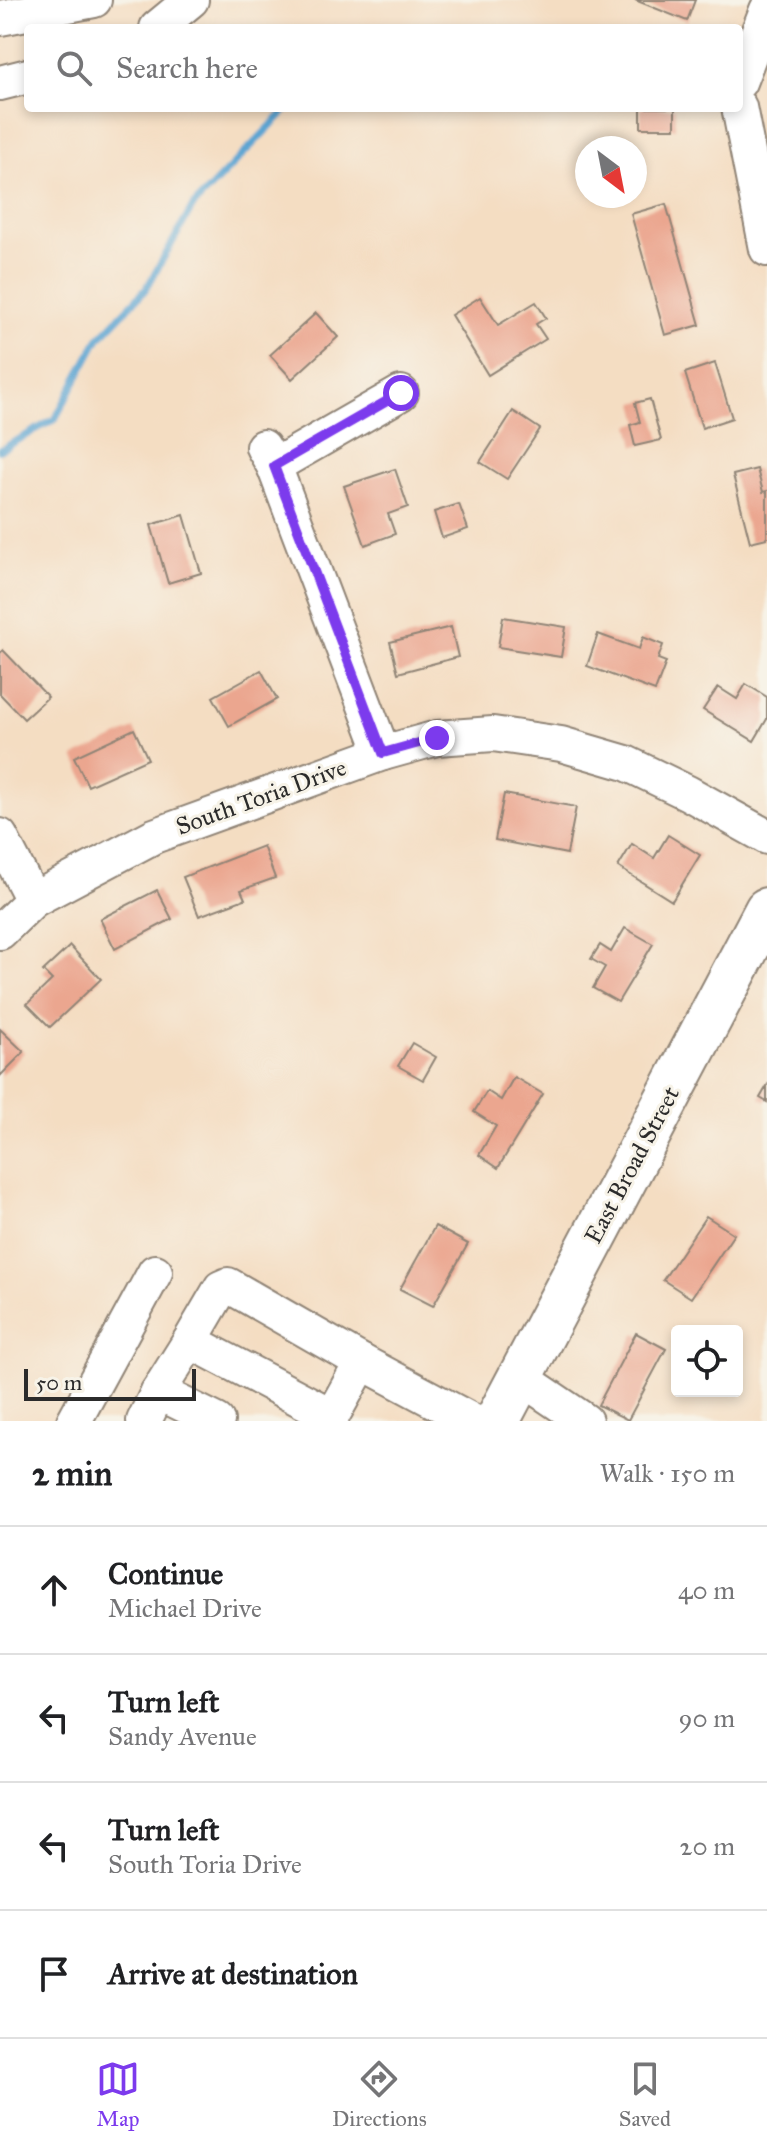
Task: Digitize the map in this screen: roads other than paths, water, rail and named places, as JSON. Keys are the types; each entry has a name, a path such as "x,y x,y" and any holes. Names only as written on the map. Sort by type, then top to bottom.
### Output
{"main road":[{"name":"East Broad Street","path":"497,1421 767,910"}],"street":[{"path":"0,18 94,0"},
{"path":"162,24 191,0"},
{"path":"743,72 767,10"},
{"path":"0,83 24,77"},
{"path":"740,112 767,249"},
{"path":"383,753 269,456 401,393"},
{"name":"South Toria Drive","path":"0,932 33,900 154,836 383,753 437,738 493,734 561,744 626,763 767,837"},
{"path":"0,836 33,900"},
{"path":"74,1421 155,1272"},
{"path":"217,1421 151,1406 221,1288 228,1285 472,1421"},
{"path":"190,1341 331,1419 362,1362"},
{"path":"520,1377 585,1421"}],"waterway":[{"path":"0,450 55,419 99,338 146,289 193,206 284,112"}]}
